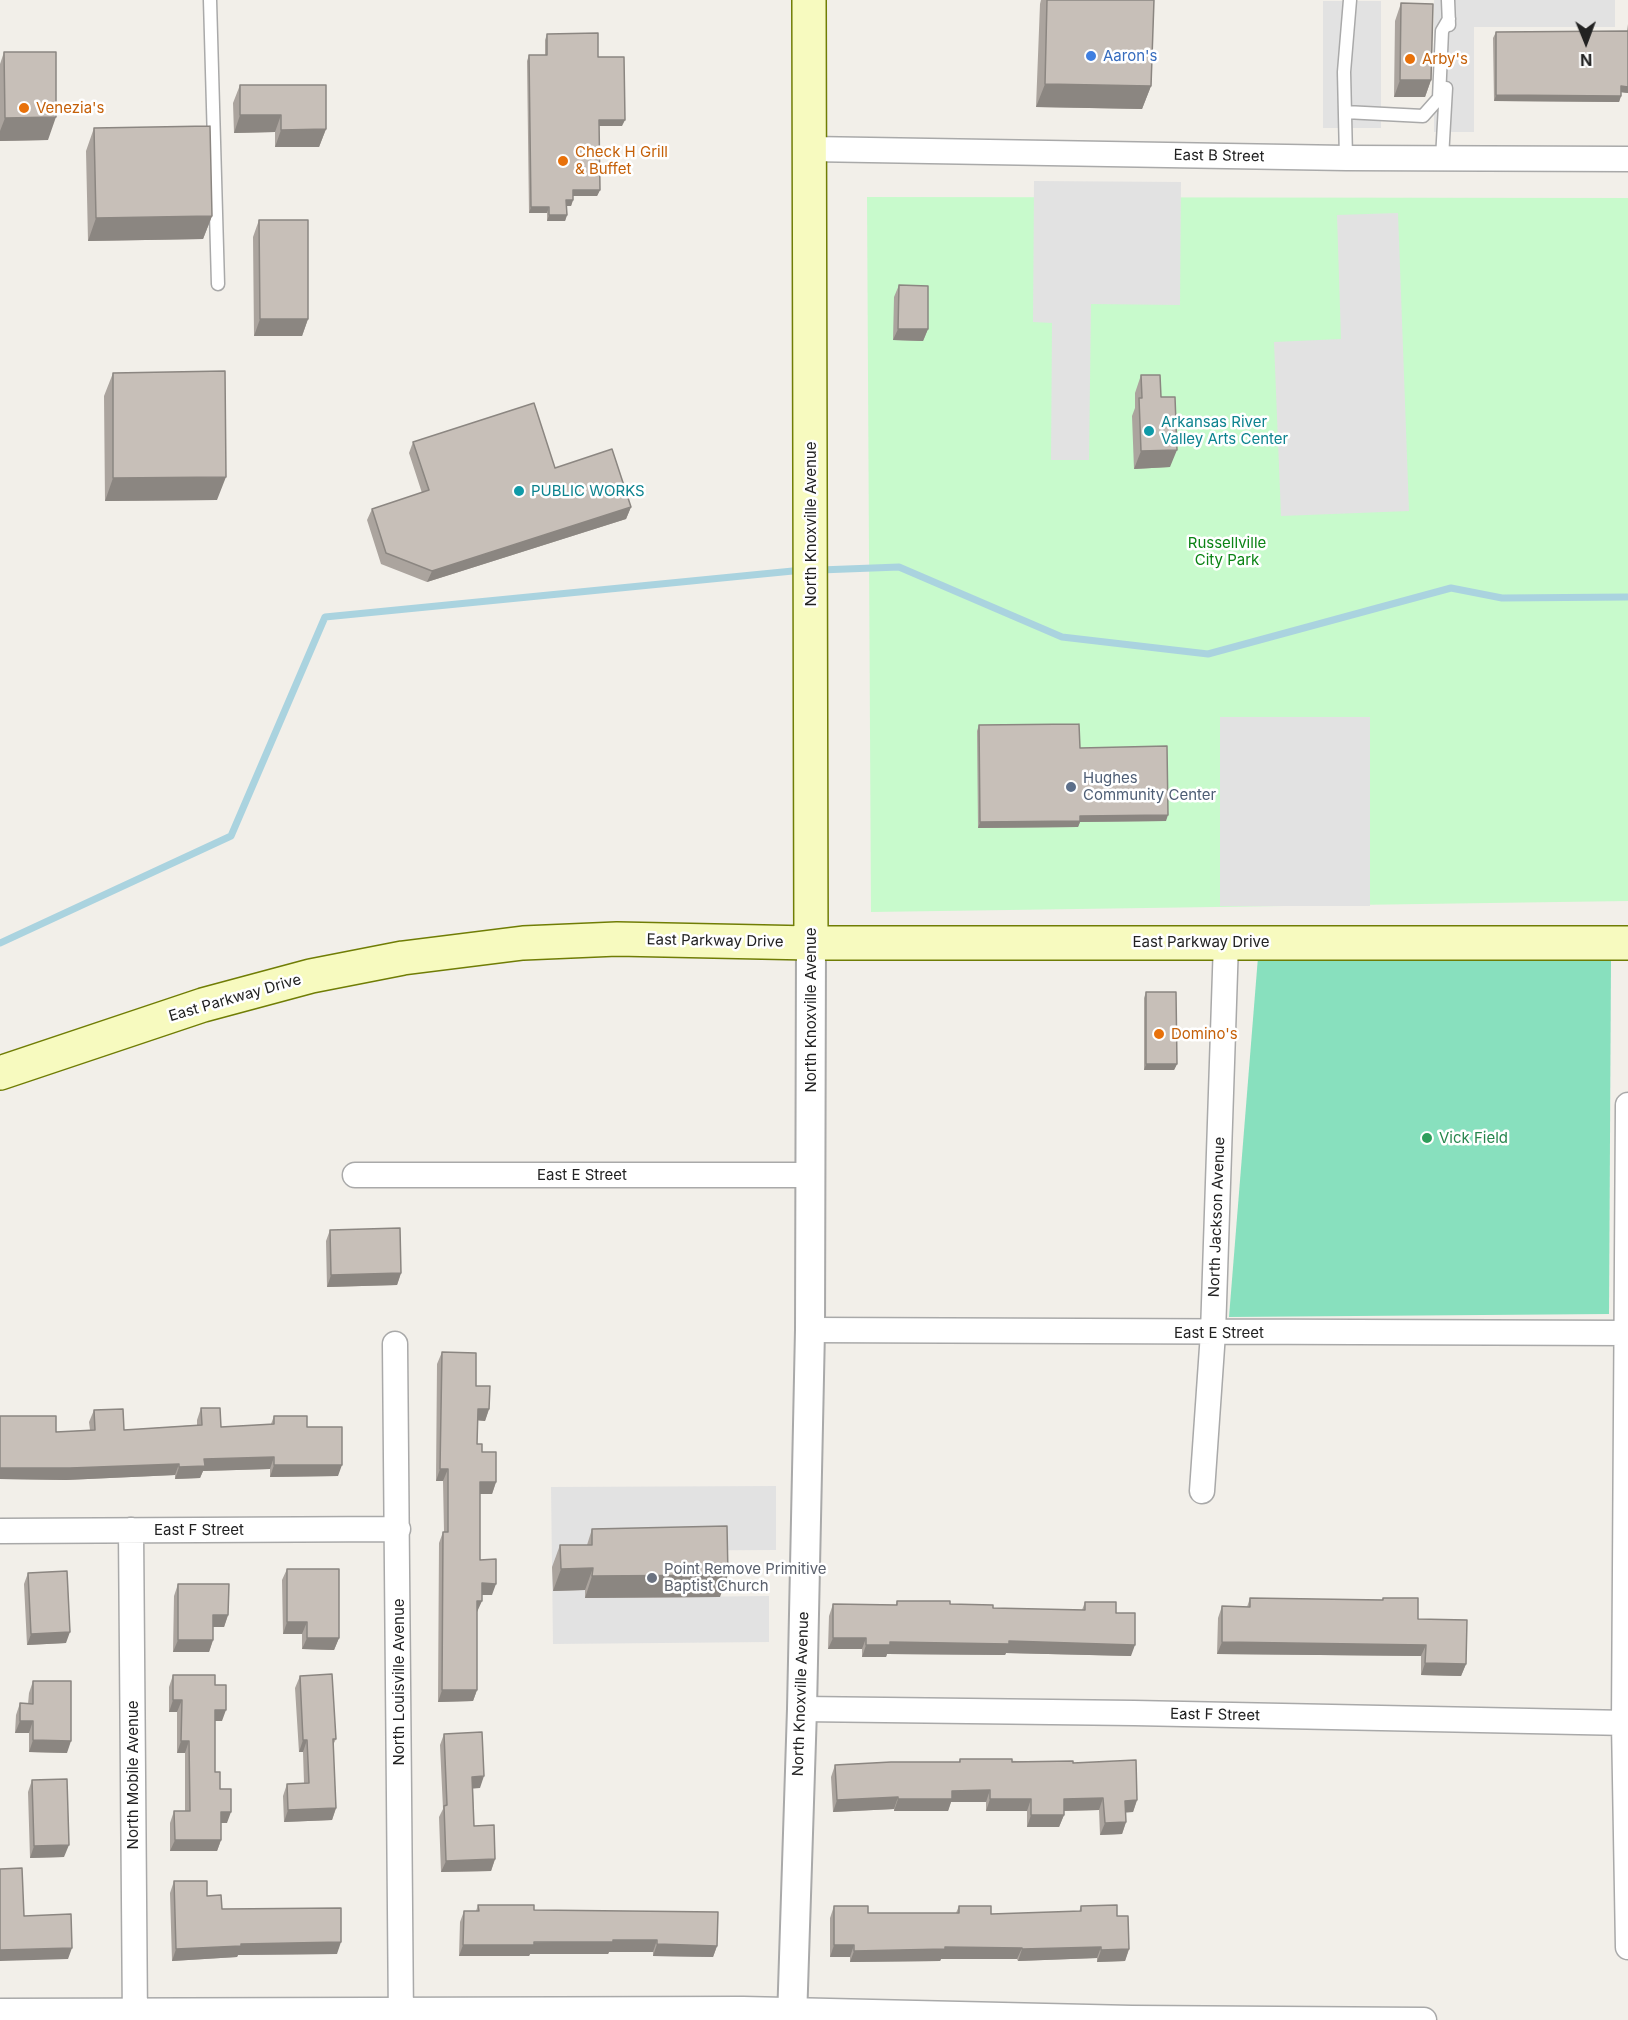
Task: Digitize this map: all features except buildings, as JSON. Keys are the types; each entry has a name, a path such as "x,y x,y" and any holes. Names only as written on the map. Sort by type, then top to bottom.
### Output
{"main road":[{"name":"North Knoxville Avenue","path":"809,0 811,943"},
{"name":"East Parkway Drive","path":"0,1073 203,1005 311,976 404,958 523,943 617,939 811,943 1628,943"}],"street":[{"name":"East B Street","path":"810,149 1346,158 1628,159"},
{"name":"North Jackson Avenue","path":"1202,1491 1213,1333 1226,942"},
{"name":"North Knoxville Avenue","path":"792,2015 810,1330 811,943"},
{"path":"1628,1105 1626,1723 1628,1947"},
{"name":"East E Street","path":"355,1175 810,1174"},
{"name":"East E Street","path":"810,1330 1627,1333"},
{"name":"North Louisville Avenue","path":"395,1344 401,2015"},
{"name":"East F Street","path":"0,1531 398,1529"},
{"name":"North Mobile Avenue","path":"131,1530 135,2016"},
{"name":"East F Street","path":"801,1709 1626,1723"},
{"path":"0,2011 135,2016 792,2015 1424,2020"}],"lane":[{"path":"210,0 218,284"},
{"path":"1346,158 1344,72 1350,0"},
{"path":"1442,158 1448,0"},
{"path":"1345,112 1423,116 1440,98 1442,31 1449,19"}],"green space":[{"name":"Russellville City Park","path":"867,197 1628,198 1628,901 871,912"},
{"name":"Vick Field","path":"1258,957 1611,961 1609,1314 1229,1317"}],"shaded area":[{"path":"1434,0 1615,0 1615,27 1474,27 1474,132 1434,132"},
{"path":"1323,1 1381,1 1381,128 1323,128"},
{"path":"1034,181 1181,182 1180,305 1091,304 1089,460 1051,460 1052,323 1033,322"},
{"path":"1398,213 1409,511 1281,516 1274,342 1341,339 1337,215"},
{"path":"1220,717 1370,717 1370,906 1220,906"},
{"path":"776,1486 776,1550 585,1551 585,1598 769,1596 769,1642 553,1644 551,1487"}],"waterway":[{"path":"820,570 899,567 1062,637 1208,654 1451,588 1502,598 1628,597"},
{"path":"0,943 231,836 325,617 803,570"}],"place":[{"name":"Aaron's","path":"1091,56"},
{"name":"Arby's","path":"1410,59"},
{"name":"Venezia's","path":"24,108"},
{"name":"Check H Grill & Buffet","path":"563,161"},
{"name":"Arkansas River Valley Arts Center","path":"1149,431"},
{"name":"PUBLIC WORKS","path":"519,491"},
{"name":"Hughes Community Center","path":"1071,787"},
{"name":"Domino's","path":"1159,1034"},
{"name":"Vick Field","path":"1427,1138"},
{"name":"Point Remove Primitive Baptist Church","path":"652,1578"}]}
